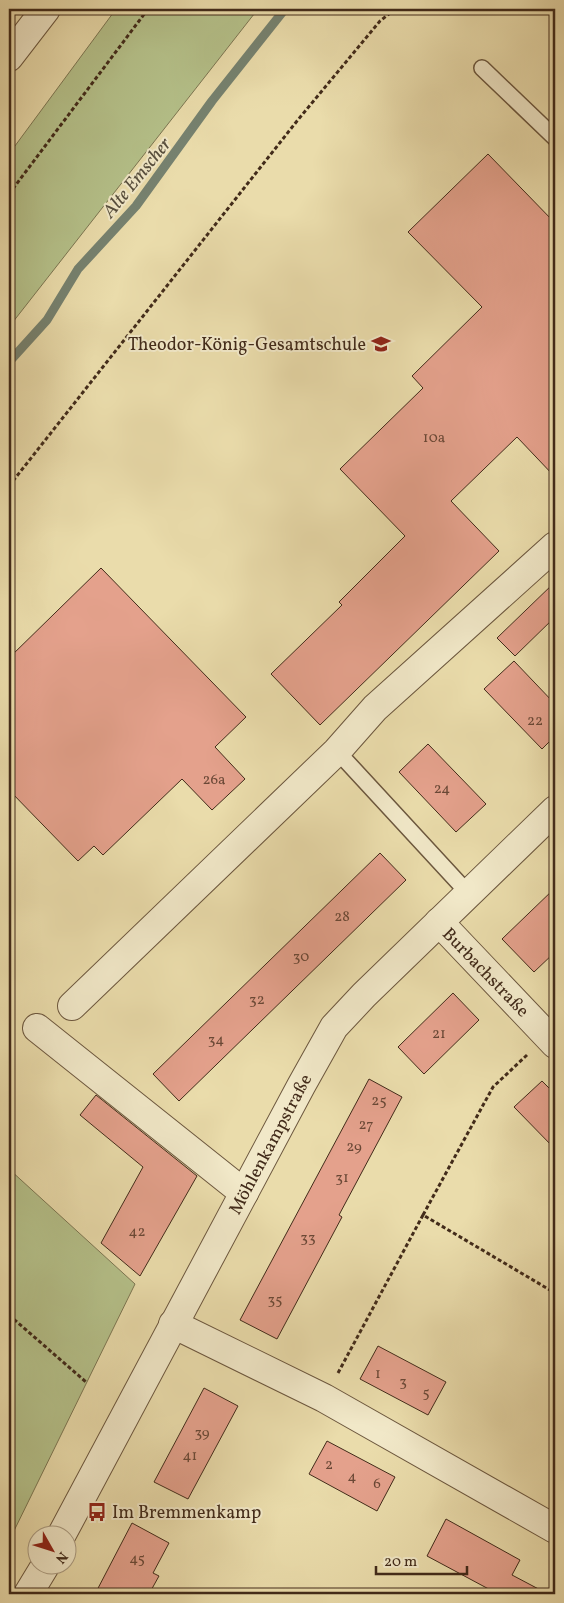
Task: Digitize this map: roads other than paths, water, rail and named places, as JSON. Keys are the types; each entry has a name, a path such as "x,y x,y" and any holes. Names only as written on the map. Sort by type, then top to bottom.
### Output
{"street":[{"path":"9,57 46,9"},
{"path":"72,1006 337,751 375,708 555,546"},
{"name":"Möhlenkampstraße","path":"65,1526 300,1086 334,1027 438,922 555,810"},
{"name":"Burbachstraße","path":"438,922 551,1040"},
{"path":"37,1028 244,1193"},
{"path":"173,1324 324,1398 555,1529"},
{"path":"28,1594 38,1576"}],"lane":[{"path":"482,68 555,138"},
{"path":"337,751 468,893"}],"waterway":[{"name":"Alte Emscher","path":"9,362 47,320 78,269 136,206 212,101 285,9"}],"place":[{"name":"Theodor-König-Gesamtschule","path":"381,344"},
{"name":"Im Bremmenkamp","path":"97,1512"}]}
